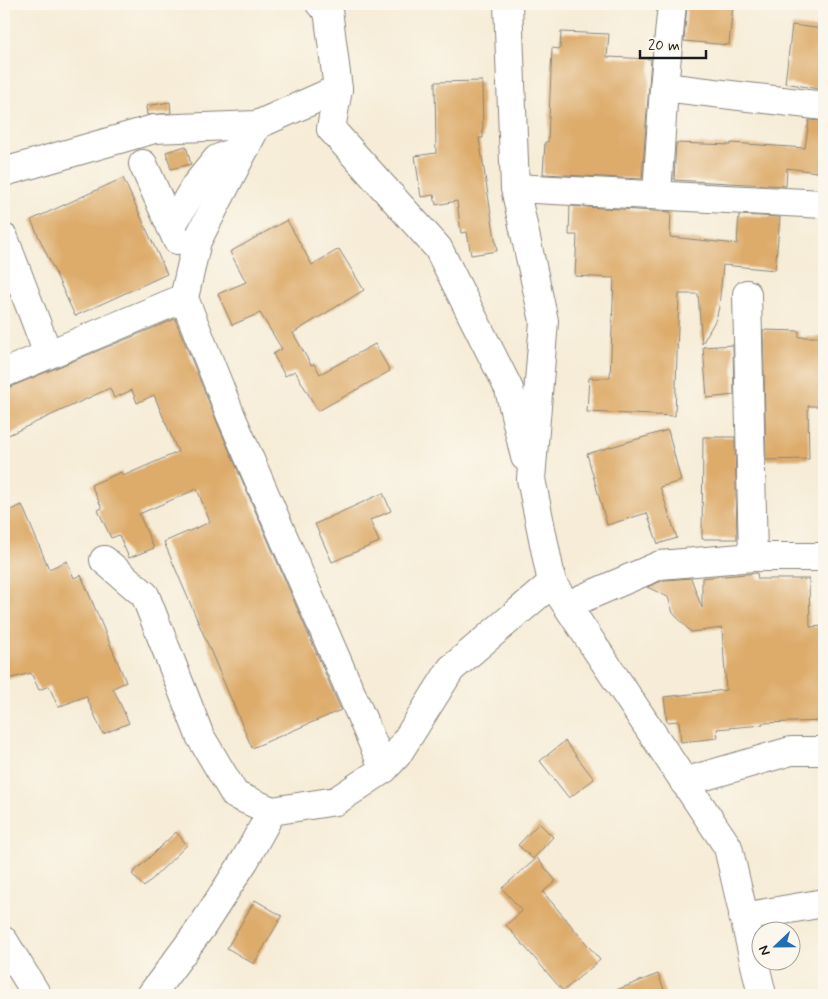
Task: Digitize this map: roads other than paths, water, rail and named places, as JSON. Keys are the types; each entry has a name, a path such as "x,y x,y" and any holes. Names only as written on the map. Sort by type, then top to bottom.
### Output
{"street":[{"path":"320,4 328,10 338,89 331,130 438,248 508,389 560,594 728,847 762,995"},
{"path":"508,4 515,188 544,321 531,479"},
{"path":"657,194 672,4"},
{"path":"664,87 824,106"},
{"path":"143,164 175,236 195,186 217,159 251,136 338,89"},
{"path":"4,172 154,129 251,136"},
{"path":"251,136 197,242 184,298 235,425 384,769"},
{"path":"515,188 824,204"},
{"path":"4,238 48,354"},
{"path":"747,294 753,556"},
{"path":"4,373 184,298"},
{"path":"104,560 145,595 200,736 235,795 272,811 336,800 384,769 397,755 451,669 560,594 660,565 753,556 824,557"},
{"path":"684,782 791,751 824,751"},
{"path":"151,995 206,921 245,860 272,811"},
{"path":"743,917 824,903"},
{"path":"4,941 37,995"}]}
